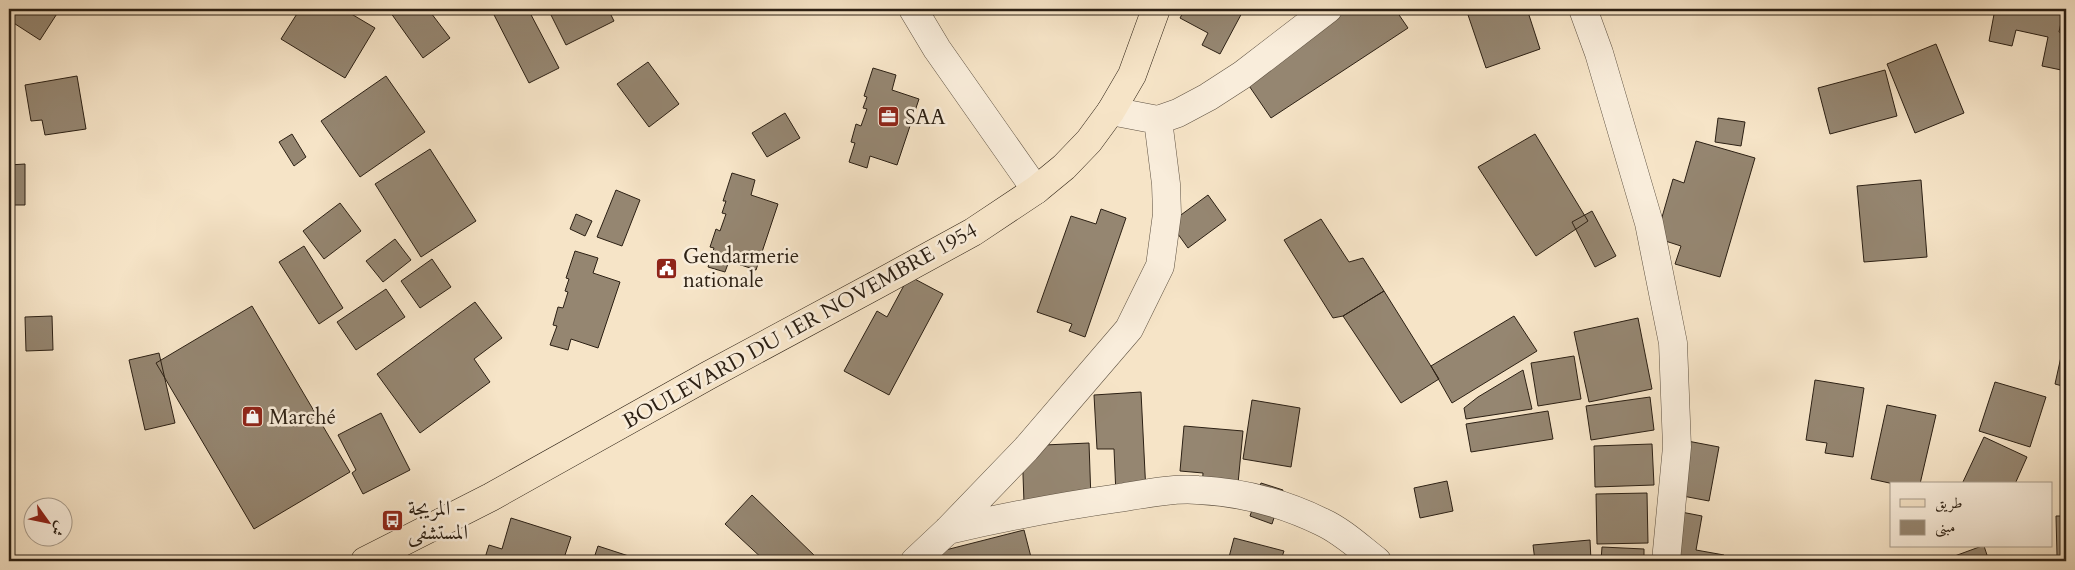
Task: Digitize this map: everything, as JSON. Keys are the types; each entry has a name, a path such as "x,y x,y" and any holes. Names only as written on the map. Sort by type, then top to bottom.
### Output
{"main road":[{"name":"BOULEVARD DU 1ER NOVEMBRE 1954","path":"382,557 700,380 956,242 1036,190 1064,167 1089,141 1111,111 1132,75 1156,9"}],"street":[{"path":"913,9 937,49 1036,190"},
{"path":"1111,111 1158,120 1178,113 1233,80 1282,46 1328,9"},
{"path":"1583,9 1599,53 1649,223 1673,343 1677,448 1666,561"},
{"path":"915,561 948,530 1026,449 1129,330 1160,266 1167,214 1166,184 1158,120"},
{"path":"948,530 1054,507 1144,494 1196,490 1230,493 1271,501 1324,522 1377,561"}],"building":[{"path":"9,9 60,9 40,40 9,20"},
{"path":"300,9 309,14 312,9 343,9 375,28 345,78 281,39"},
{"path":"388,9 428,9 450,38 423,58"},
{"path":"491,9 528,9 559,68 529,83"},
{"path":"548,9 608,9 614,21 566,45"},
{"path":"1185,9 1244,9 1220,54 1202,45 1208,33 1180,18"},
{"path":"1346,9 1395,9 1408,28 1271,118 1243,77"},
{"path":"1466,9 1527,9 1540,49 1486,68"},
{"path":"1995,9 2064,9 2059,32 2066,34 2066,71 2042,66 2048,37 2016,30 2012,46 1989,41"},
{"path":"1936,44 1964,113 1915,133 1887,64"},
{"path":"648,62 679,104 649,127 617,84"},
{"name":"SAA","path":"873,68 896,75 892,90 919,99 897,165 870,156 867,168 849,162 855,143 851,142 856,124 861,126 867,109 863,108 867,97 864,96"},
{"path":"1885,70 1897,116 1830,134 1818,88"},
{"path":"77,76 86,129 45,135 42,120 31,121 25,85"},
{"path":"386,76 425,132 360,177 321,121"},
{"path":"785,113 800,138 767,157 752,133"},
{"path":"1718,118 1745,122 1741,146 1715,142"},
{"path":"292,134 306,157 294,166 279,142"},
{"path":"1535,134 1588,221 1536,256 1478,167"},
{"path":"1696,141 1755,158 1720,277 1675,264 1681,246 1656,238 1673,179 1684,183"},
{"path":"430,149 476,221 421,257 375,184"},
{"path":"25,164 25,205 9,205 9,165"},
{"path":"732,173 755,180 751,195 778,204 756,270 729,261 725,272 708,267 714,248 710,247 716,229 720,231 726,214 722,213 726,201 723,201"},
{"path":"1921,180 1927,257 1864,262 1857,186"},
{"path":"616,190 640,200 622,246 597,237"},
{"path":"1208,195 1226,220 1188,248 1170,223"},
{"path":"340,203 361,231 324,259 303,231"},
{"path":"1101,209 1126,218 1085,337 1069,331 1072,324 1037,312 1071,216 1096,224"},
{"path":"1592,211 1616,256 1595,267 1572,222"},
{"path":"576,214 592,221 585,236 570,229"},
{"path":"1321,219 1349,262 1363,258 1384,291 1343,316 1333,318 1284,240"},
{"path":"395,239 411,260 383,282 366,261"},
{"path":"304,246 343,308 319,324 279,262"},
{"path":"575,251 598,258 593,273 620,282 598,348 571,339 568,350 550,345 557,326 553,325 558,307 563,308 568,292 565,291 569,279 566,278"},
{"path":"432,259 451,287 420,308 401,281"},
{"path":"909,276 943,294 889,395 844,371 877,311 887,317"},
{"path":"386,289 405,317 356,350 337,322"},
{"path":"1384,291 1439,379 1401,403 1343,316"},
{"path":"475,302 502,338 474,359 490,382 420,433 377,374"},
{"name":"Marché","path":"252,306 350,472 254,529 156,363"},
{"path":"52,316 53,350 26,351 25,317"},
{"path":"1514,316 1537,351 1452,403 1431,366"},
{"path":"1638,318 1652,389 1589,402 1574,332"},
{"path":"2066,334 2066,387 2055,384"},
{"path":"159,353 175,423 145,430 129,360"},
{"path":"1574,356 1581,399 1538,406 1531,363"},
{"path":"1523,370 1532,409 1466,419 1464,408 1478,397"},
{"path":"1815,380 1864,388 1853,457 1825,453 1827,443 1806,440"},
{"path":"1995,382 2046,397 2030,447 1979,431"},
{"path":"1141,392 1146,493 1116,495 1114,449 1097,449 1094,395"},
{"path":"1650,397 1654,430 1591,440 1586,406"},
{"path":"1252,400 1300,408 1291,467 1243,459"},
{"path":"1887,405 1936,415 1920,482 1890,483 1871,479"},
{"path":"1548,411 1553,439 1471,452 1466,424"},
{"path":"381,413 410,470 363,494 352,473 356,470 338,435"},
{"path":"1184,426 1243,431 1237,494 1202,491 1203,473 1180,471"},
{"path":"1984,437 2027,457 2016,482 1963,482"},
{"path":"1677,439 1719,447 1709,501 1667,493"},
{"path":"1089,443 1091,500 1024,503 1022,446"},
{"path":"1652,444 1654,485 1595,487 1594,446"},
{"path":"1447,481 1453,511 1420,518 1414,488"},
{"path":"1261,483 1283,490 1272,524 1250,516"},
{"path":"1647,493 1648,543 1597,544 1596,494"},
{"path":"752,495 817,558 814,561 765,561 725,524"},
{"path":"1676,511 1702,516 1696,550 1724,555 1723,559 1738,561 1666,561"},
{"path":"2056,516 2066,516 2066,555 2057,556"},
{"path":"511,518 571,537 563,561 484,561 489,545 502,549"},
{"path":"1024,530 1032,561 928,561 926,555"},
{"path":"1234,538 1284,551 1282,557 1298,561 1228,561"},
{"path":"1590,540 1591,561 1535,561 1533,545"},
{"path":"598,546 644,561 593,561"},
{"path":"1602,547 1644,549 1644,561 1601,561"},
{"path":"1977,548 1985,548 1989,561 1941,561"}],"place":[{"name":"SAA","path":"889,117"},
{"name":"Gendarmerie nationale","path":"667,268"},
{"name":"Marché","path":"253,417"},
{"name":"المريجة - المستشفى","path":"392,520"}]}
